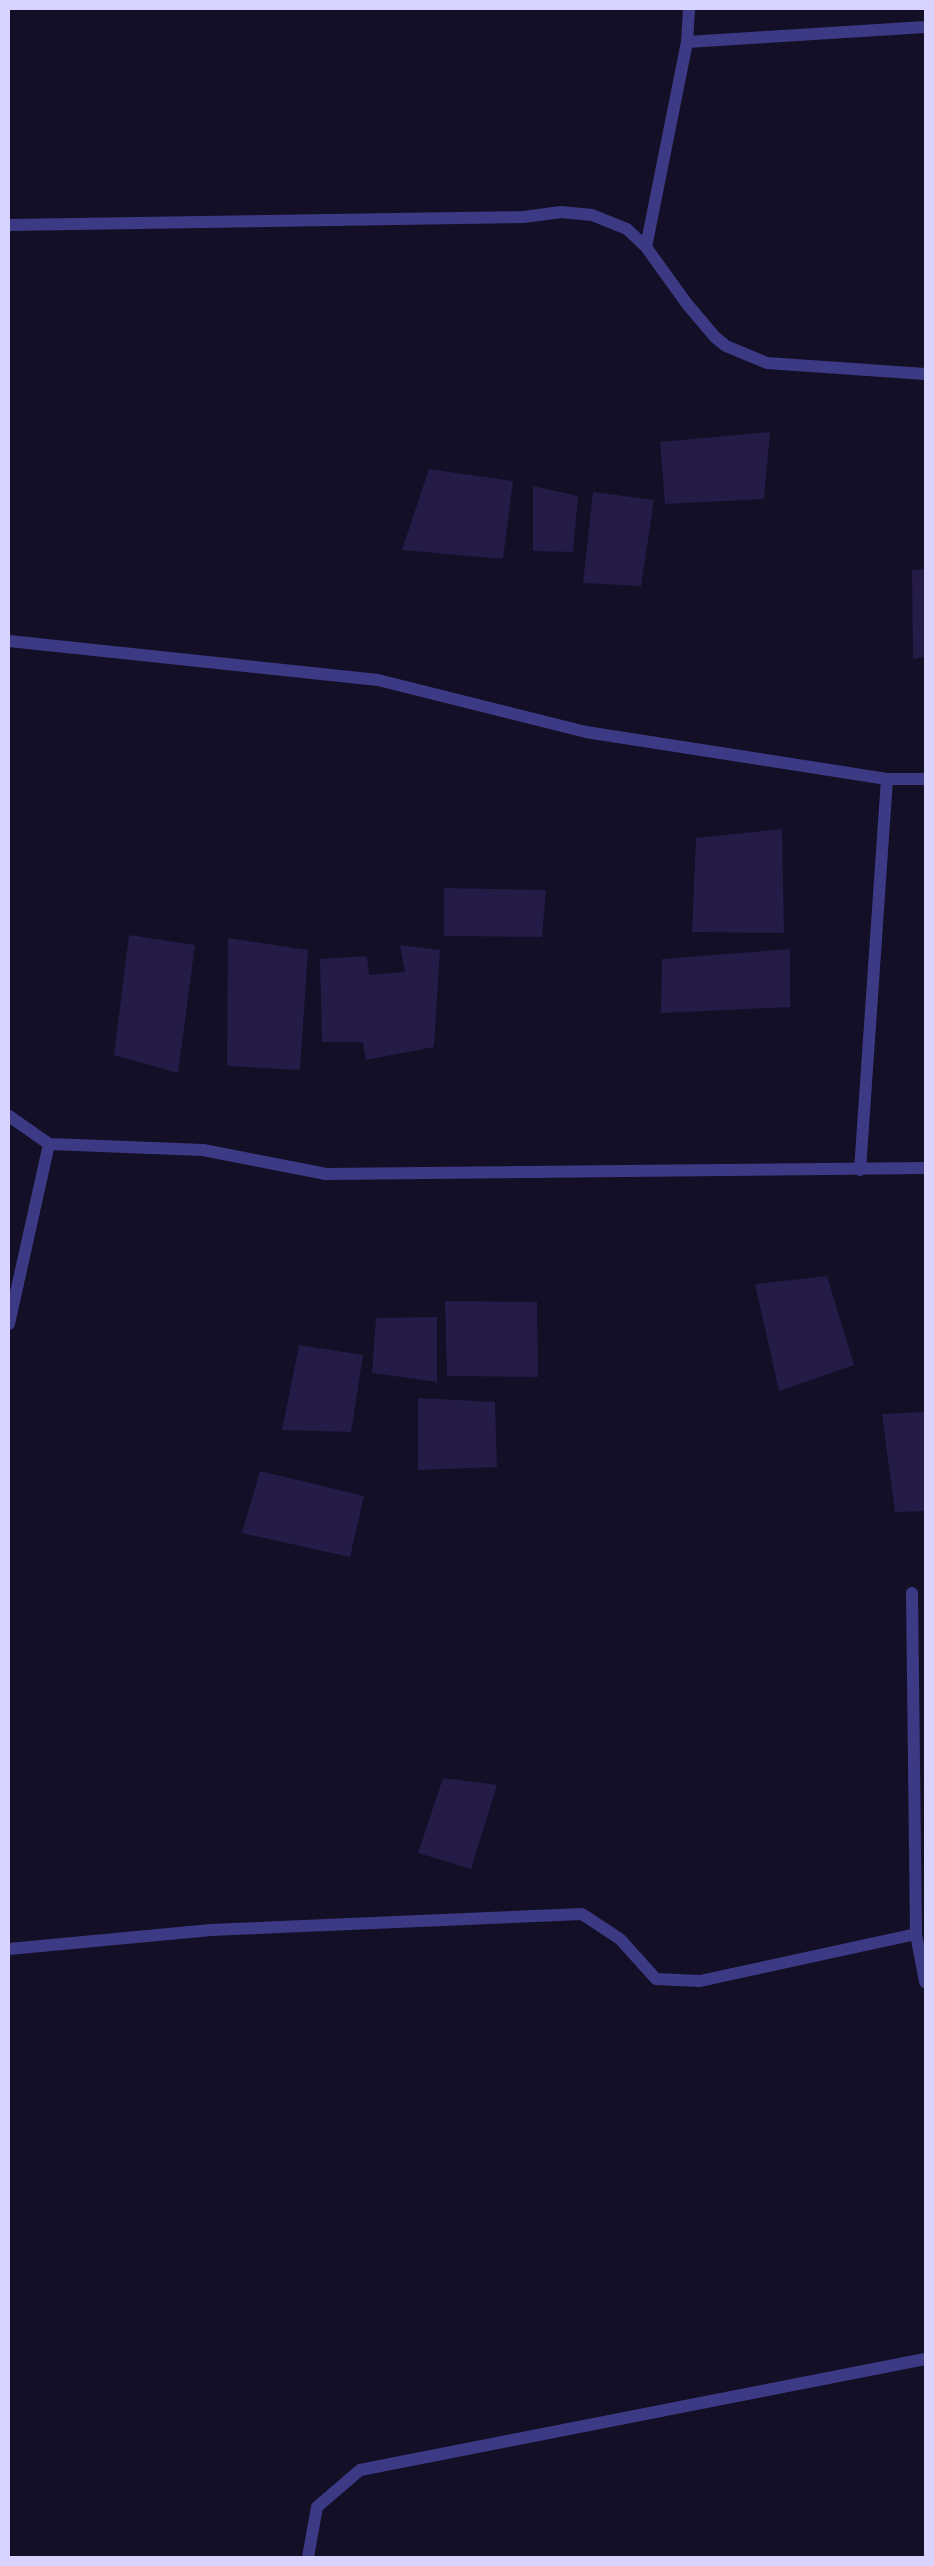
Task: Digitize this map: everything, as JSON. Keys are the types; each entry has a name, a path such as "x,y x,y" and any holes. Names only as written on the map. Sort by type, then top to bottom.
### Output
{"street":[{"path":"646,247 687,42 689,9"},
{"path":"687,42 925,27"},
{"path":"9,225 514,217 561,212 592,215 627,229 646,247 687,304 726,346 767,363 925,374"},
{"path":"9,641 378,680 586,732 887,779 925,780"},
{"path":"860,1170 887,779"},
{"path":"9,1116 49,1144 203,1150 326,1174 925,1168"},
{"path":"9,1324 49,1144"},
{"path":"912,1592 916,1934 925,1982"},
{"path":"9,1949 211,1930 582,1914 620,1939 656,1979 700,1981 916,1934"},
{"path":"308,2557 317,2507 360,2470 925,2360"}],"building":[{"path":"770,432 764,499 665,504 660,442"},
{"path":"429,469 513,481 503,559 402,550"},
{"path":"533,486 578,496 573,552 533,551"},
{"path":"593,492 654,500 641,586 583,583"},
{"path":"925,569 925,657 913,659 912,570"},
{"path":"782,829 784,933 692,932 696,838"},
{"path":"444,888 546,890 542,937 444,936"},
{"path":"129,935 195,945 178,1073 114,1055"},
{"path":"228,938 308,950 300,1070 227,1066"},
{"path":"400,945 440,950 434,1047 366,1060 363,1042 322,1042 320,959 367,956 369,975 405,972"},
{"path":"790,949 790,1007 661,1013 662,959"},
{"path":"827,1276 854,1365 779,1391 755,1284"},
{"path":"445,1301 537,1302 538,1377 447,1376"},
{"path":"437,1317 437,1382 372,1373 376,1318"},
{"path":"299,1345 363,1355 351,1432 282,1430"},
{"path":"418,1398 495,1402 497,1467 418,1470"},
{"path":"925,1412 925,1511 895,1512 882,1414"},
{"path":"260,1471 364,1496 350,1557 242,1533"},
{"path":"443,1778 497,1785 471,1869 418,1853"}]}
